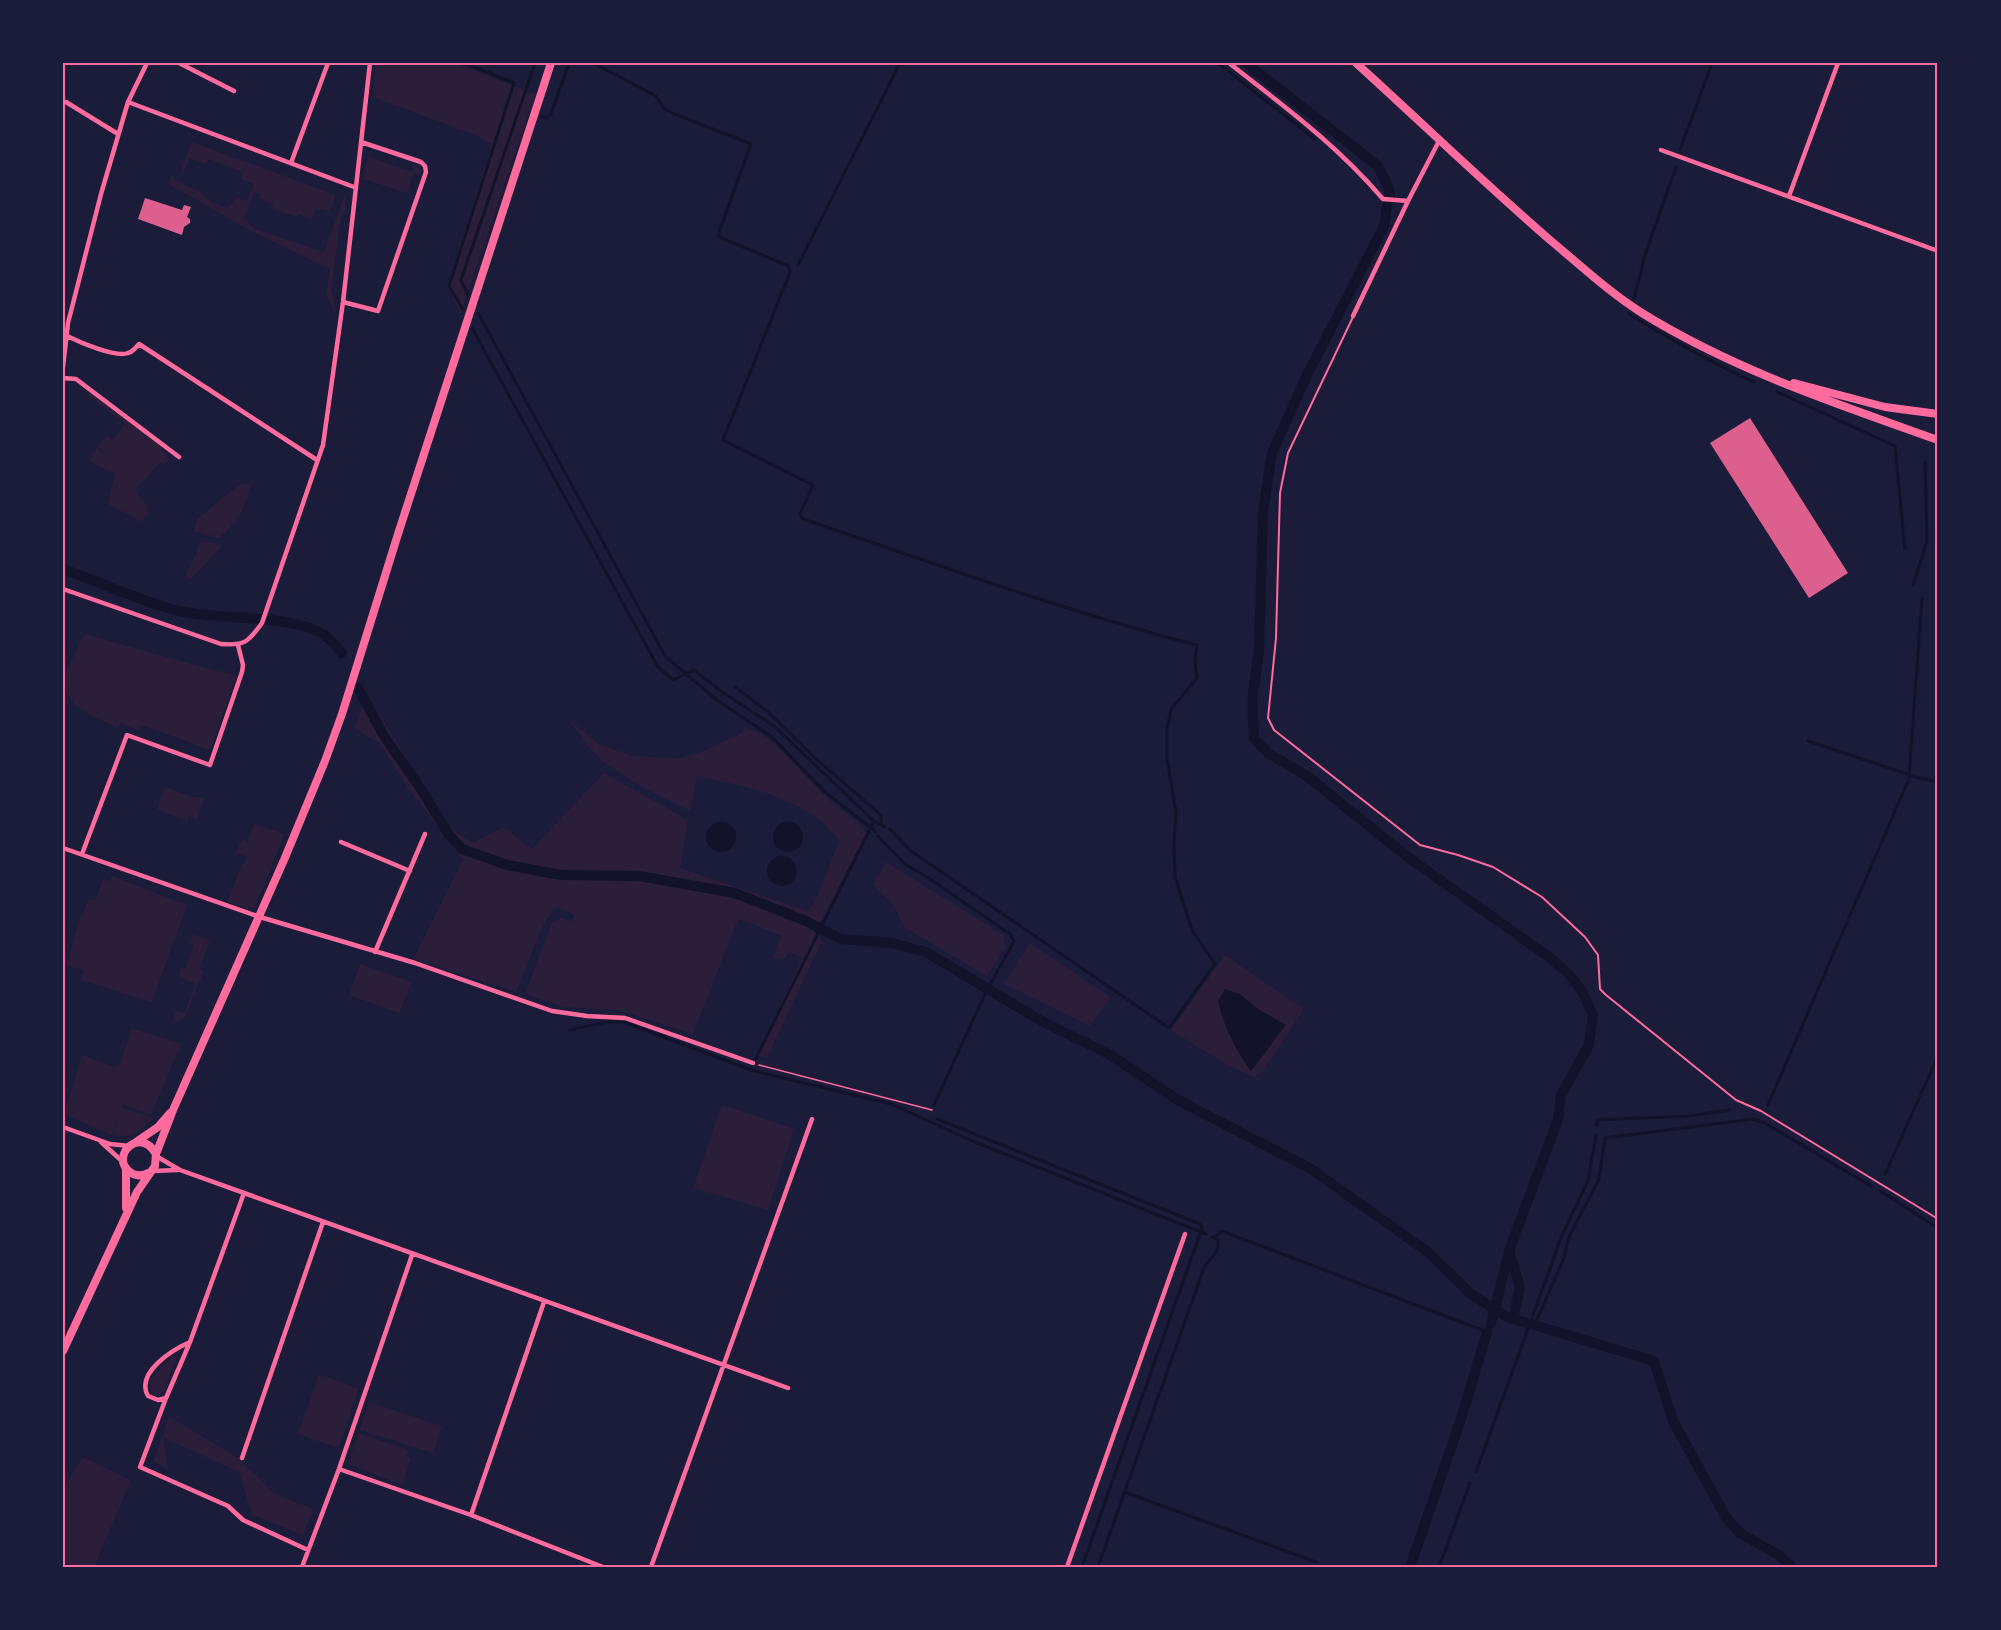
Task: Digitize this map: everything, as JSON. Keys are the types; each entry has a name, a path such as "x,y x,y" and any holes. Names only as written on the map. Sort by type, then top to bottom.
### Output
{"main road":[{"path":"63,1352 125,1216 156,1161 156,1155 173,1110 260,917 310,799 342,714 551,63"},
{"path":"1356,63 1528,220 1587,271 1641,312 1700,346 1752,371 1938,440"},
{"path":"1778,380 1819,388 1885,407 1938,414"},
{"path":"125,1216 127,1196 124,1153 132,1144 158,1127 173,1110"},
{"path":"132,1144 148,1144 156,1155"},
{"path":"124,1165 139,1176 150,1172"}],"street":[{"path":"63,367 67,336 66,322 128,102 147,63"},
{"path":"179,63 234,91"},
{"path":"291,163 328,63"},
{"path":"63,589 221,644 238,645 248,641 262,623 323,445 343,302 354,188 370,63"},
{"path":"1228,63 1327,140 1383,199 1407,201"},
{"path":"1789,196 1838,63"},
{"path":"66,102 118,134"},
{"path":"128,102 354,188"},
{"path":"1353,316 1407,201 1440,139"},
{"path":"343,302 378,311 426,172 421,162 361,142"},
{"path":"1660,150 1938,251"},
{"path":"67,336 117,355 130,353 139,344 317,460"},
{"path":"63,378 76,379 179,457"},
{"path":"82,854 127,735 210,765 242,672 243,665 238,645"},
{"path":"375,952 425,834"},
{"path":"341,843 410,871"},
{"path":"63,848 260,917 415,963 552,1011 587,1016 625,1017 753,1063"},
{"path":"651,1567 812,1119"},
{"path":"63,1127 99,1141 132,1144"},
{"path":"99,1141 124,1165"},
{"path":"156,1155 180,1170 788,1388"},
{"path":"150,1172 180,1170"},
{"path":"244,1193 190,1342 140,1467 228,1506 243,1520 308,1550"},
{"path":"242,1458 323,1222"},
{"path":"1067,1567 1185,1234"},
{"path":"302,1567 339,1469 412,1255"},
{"path":"471,1515 544,1302"},
{"path":"166,1398 158,1400 148,1396 145,1385 148,1375 168,1356 190,1342"},
{"path":"339,1469 471,1515 603,1567"}],"lane":[{"path":"1353,316 1288,453 1280,493 1276,638 1268,718 1274,730 1420,845 1492,867 1542,897 1585,937 1598,955 1600,988 1606,995 1736,1100 1761,1111 1938,1219"}],"path":[{"path":"753,1063 932,1110"}],"shaded area":[{"path":"376,63 455,63 535,94 461,313 447,286 492,144 475,135 373,97"},
{"path":"192,142 336,195 330,212 316,210 312,220 299,214 297,217 272,209 273,204 259,198 260,194 255,192 244,218 254,229 324,252 346,191 345,215 341,216 331,290 335,297 334,310 326,296 330,269 253,232 168,184 172,174 175,180 202,193 210,201 228,208 230,204 233,205 236,197 247,201 254,184 241,179 243,172 208,159 206,164 189,158 184,172 181,169"},
{"path":"367,156 412,172 414,165 418,166 422,172 421,175 414,173 407,193 363,179"},
{"path":"90,391 160,444 160,448 169,459 166,464 160,463 135,490 147,505 147,514 142,522 108,504 115,474 89,461 97,447 110,461 98,446 106,436 112,440 125,424 87,395"},
{"path":"251,483 240,514 232,526 219,538 194,531 197,519 240,484"},
{"path":"200,541 223,545 192,578 188,579 186,573"},
{"path":"84,634 236,676 210,750 142,725 139,731 120,723 118,728 82,710 75,704 64,688 63,678"},
{"path":"367,695 450,828 473,843 503,827 532,849 604,773 688,820 680,868 808,911 818,895 839,841 823,822 791,803 761,791 697,777 690,811 638,784 608,765 591,749 568,719 599,744 632,756 679,758 701,752 740,734 743,726 771,740 828,799 861,825 866,834 819,924 813,931 822,941 767,1058 757,1055 802,958 790,952 785,958 775,959 773,955 782,936 740,919 736,924 693,1034 619,1010 563,1007 525,994 552,922 561,918 572,921 575,915 556,907 543,925 516,992 413,959 463,860 405,784 380,744 354,728"},
{"path":"165,787 193,797 205,797 197,819 189,816 187,821 157,809"},
{"path":"721,822 732,826 736,837 732,848 721,852 710,848 706,837 710,826"},
{"path":"788,822 799,826 803,837 799,848 788,852 777,848 773,837 777,826"},
{"path":"254,824 285,834 255,907 247,908 227,902 247,857 236,852 242,839 248,841"},
{"path":"782,856 793,860 797,871 793,882 782,886 771,882 767,871 771,860"},
{"path":"886,862 1004,935 1006,946 987,976 904,927 892,903 873,885"},
{"path":"112,876 187,905 152,1002 81,980 84,971 67,965 78,923 89,899 95,901 103,879 110,881"},
{"path":"193,934 210,940 199,969 204,971 184,1019 177,1022 173,1019 175,1011 185,1013 195,984 179,977 181,968 185,969 194,945 190,943"},
{"path":"1030,943 1110,997 1090,1026 1004,984"},
{"path":"1225,955 1304,1009 1263,1071 1254,1077 1227,1065 1171,1030"},
{"path":"360,964 412,982 399,1013 349,995"},
{"path":"1225,989 1240,994 1258,1009 1286,1025 1251,1071 1231,1038 1220,1011 1218,1001"},
{"path":"132,1028 181,1044 151,1115 124,1105 123,1108 153,1118 135,1133 119,1136 113,1135 118,1121 112,1135 64,1114 82,1055 114,1067 120,1064"},
{"path":"722,1105 794,1129 768,1210 693,1188"},
{"path":"178,1354 164,1391 156,1396 151,1393 150,1380 172,1356"},
{"path":"319,1374 359,1389 338,1448 298,1434"},
{"path":"369,1402 442,1426 433,1453 360,1430"},
{"path":"169,1416 238,1458 275,1494 313,1509 303,1535 252,1515 239,1472 164,1438 168,1470 154,1461"},
{"path":"358,1433 409,1450 407,1456 411,1458 402,1485 348,1464"},
{"path":"83,1457 131,1480 94,1567 63,1567 63,1488"}],"building":[{"path":"145,198 182,210 184,205 191,207 187,217 190,223 184,227 182,235 138,219"},
{"path":"1750,418 1848,573 1809,598 1710,443"}],"waterway":[{"path":"463,310 449,286 514,83 464,63"},
{"path":"468,295 461,280 535,63"},
{"path":"541,117 546,118 551,114 569,63"},
{"path":"593,63 656,96 664,108 672,113 751,144 719,237 789,266 790,272 723,440 813,485 800,514 803,519 1048,602 1197,645 1195,661 1197,678 1171,709 1167,729 1167,759 1176,813 1175,877 1192,930 1215,964 1169,1028 911,851 890,829"},
{"path":"798,265 900,63"},
{"path":"1218,63 1315,139"},
{"path":"1246,63 1378,166 1388,186 1390,196"},
{"path":"1680,150 1712,63"},
{"path":"1634,299 1645,255 1676,167"},
{"path":"1387,206 1384,226 1307,375 1272,453 1263,511 1259,651 1252,700 1254,738 1268,753 1307,776 1409,858 1549,957 1569,974 1583,993 1593,1015 1589,1045 1561,1095 1558,1119 1509,1251 1491,1324"},
{"path":"478,313 665,656 718,701 772,737 825,792 876,832"},
{"path":"1629,314 1722,367 1754,382"},
{"path":"472,328 658,667 673,680 694,670 722,692 774,726 874,821 885,827"},
{"path":"1777,392 1895,446 1905,549"},
{"path":"1913,585 1927,541 1925,462"},
{"path":"63,569 171,609 189,613 273,620 311,628 326,636 342,653"},
{"path":"1909,777 1922,598"},
{"path":"735,687 766,710 815,758 881,815 881,824"},
{"path":"358,688 384,736 421,789 449,835 462,849 507,865 561,875 639,876 735,893 806,921 841,939 892,943 926,952 1045,1023 1109,1054 1178,1100 1311,1169 1428,1252 1471,1294 1507,1317 1654,1361 1673,1421 1727,1519 1740,1533 1777,1554 1792,1567"},
{"path":"1808,741 1916,777 1938,782"},
{"path":"1768,1105 1908,781"},
{"path":"755,1060 874,821"},
{"path":"878,836 905,864 1010,934 1014,941 985,994 934,1105"},
{"path":"570,1030 606,1022 624,1022 751,1070"},
{"path":"1885,1174 1938,1056"},
{"path":"752,1067 751,1070 891,1104 970,1140 1206,1234"},
{"path":"1597,1125 1597,1120 1689,1116 1730,1110"},
{"path":"937,1119 1200,1224 1202,1228 1082,1567"},
{"path":"1535,1324 1564,1258 1569,1237 1599,1179 1605,1138 1753,1119 1765,1123 1871,1186"},
{"path":"1476,1472 1562,1235 1588,1181 1596,1135"},
{"path":"1880,1191 1938,1228"},
{"path":"1214,1238 1222,1231 1487,1332"},
{"path":"1098,1567 1205,1265 1218,1248 1218,1240 1212,1237"},
{"path":"1510,1254 1520,1287 1513,1319"},
{"path":"1410,1567 1462,1416 1487,1332"},
{"path":"1439,1567 1470,1483"},
{"path":"1124,1492 1316,1562"}]}
